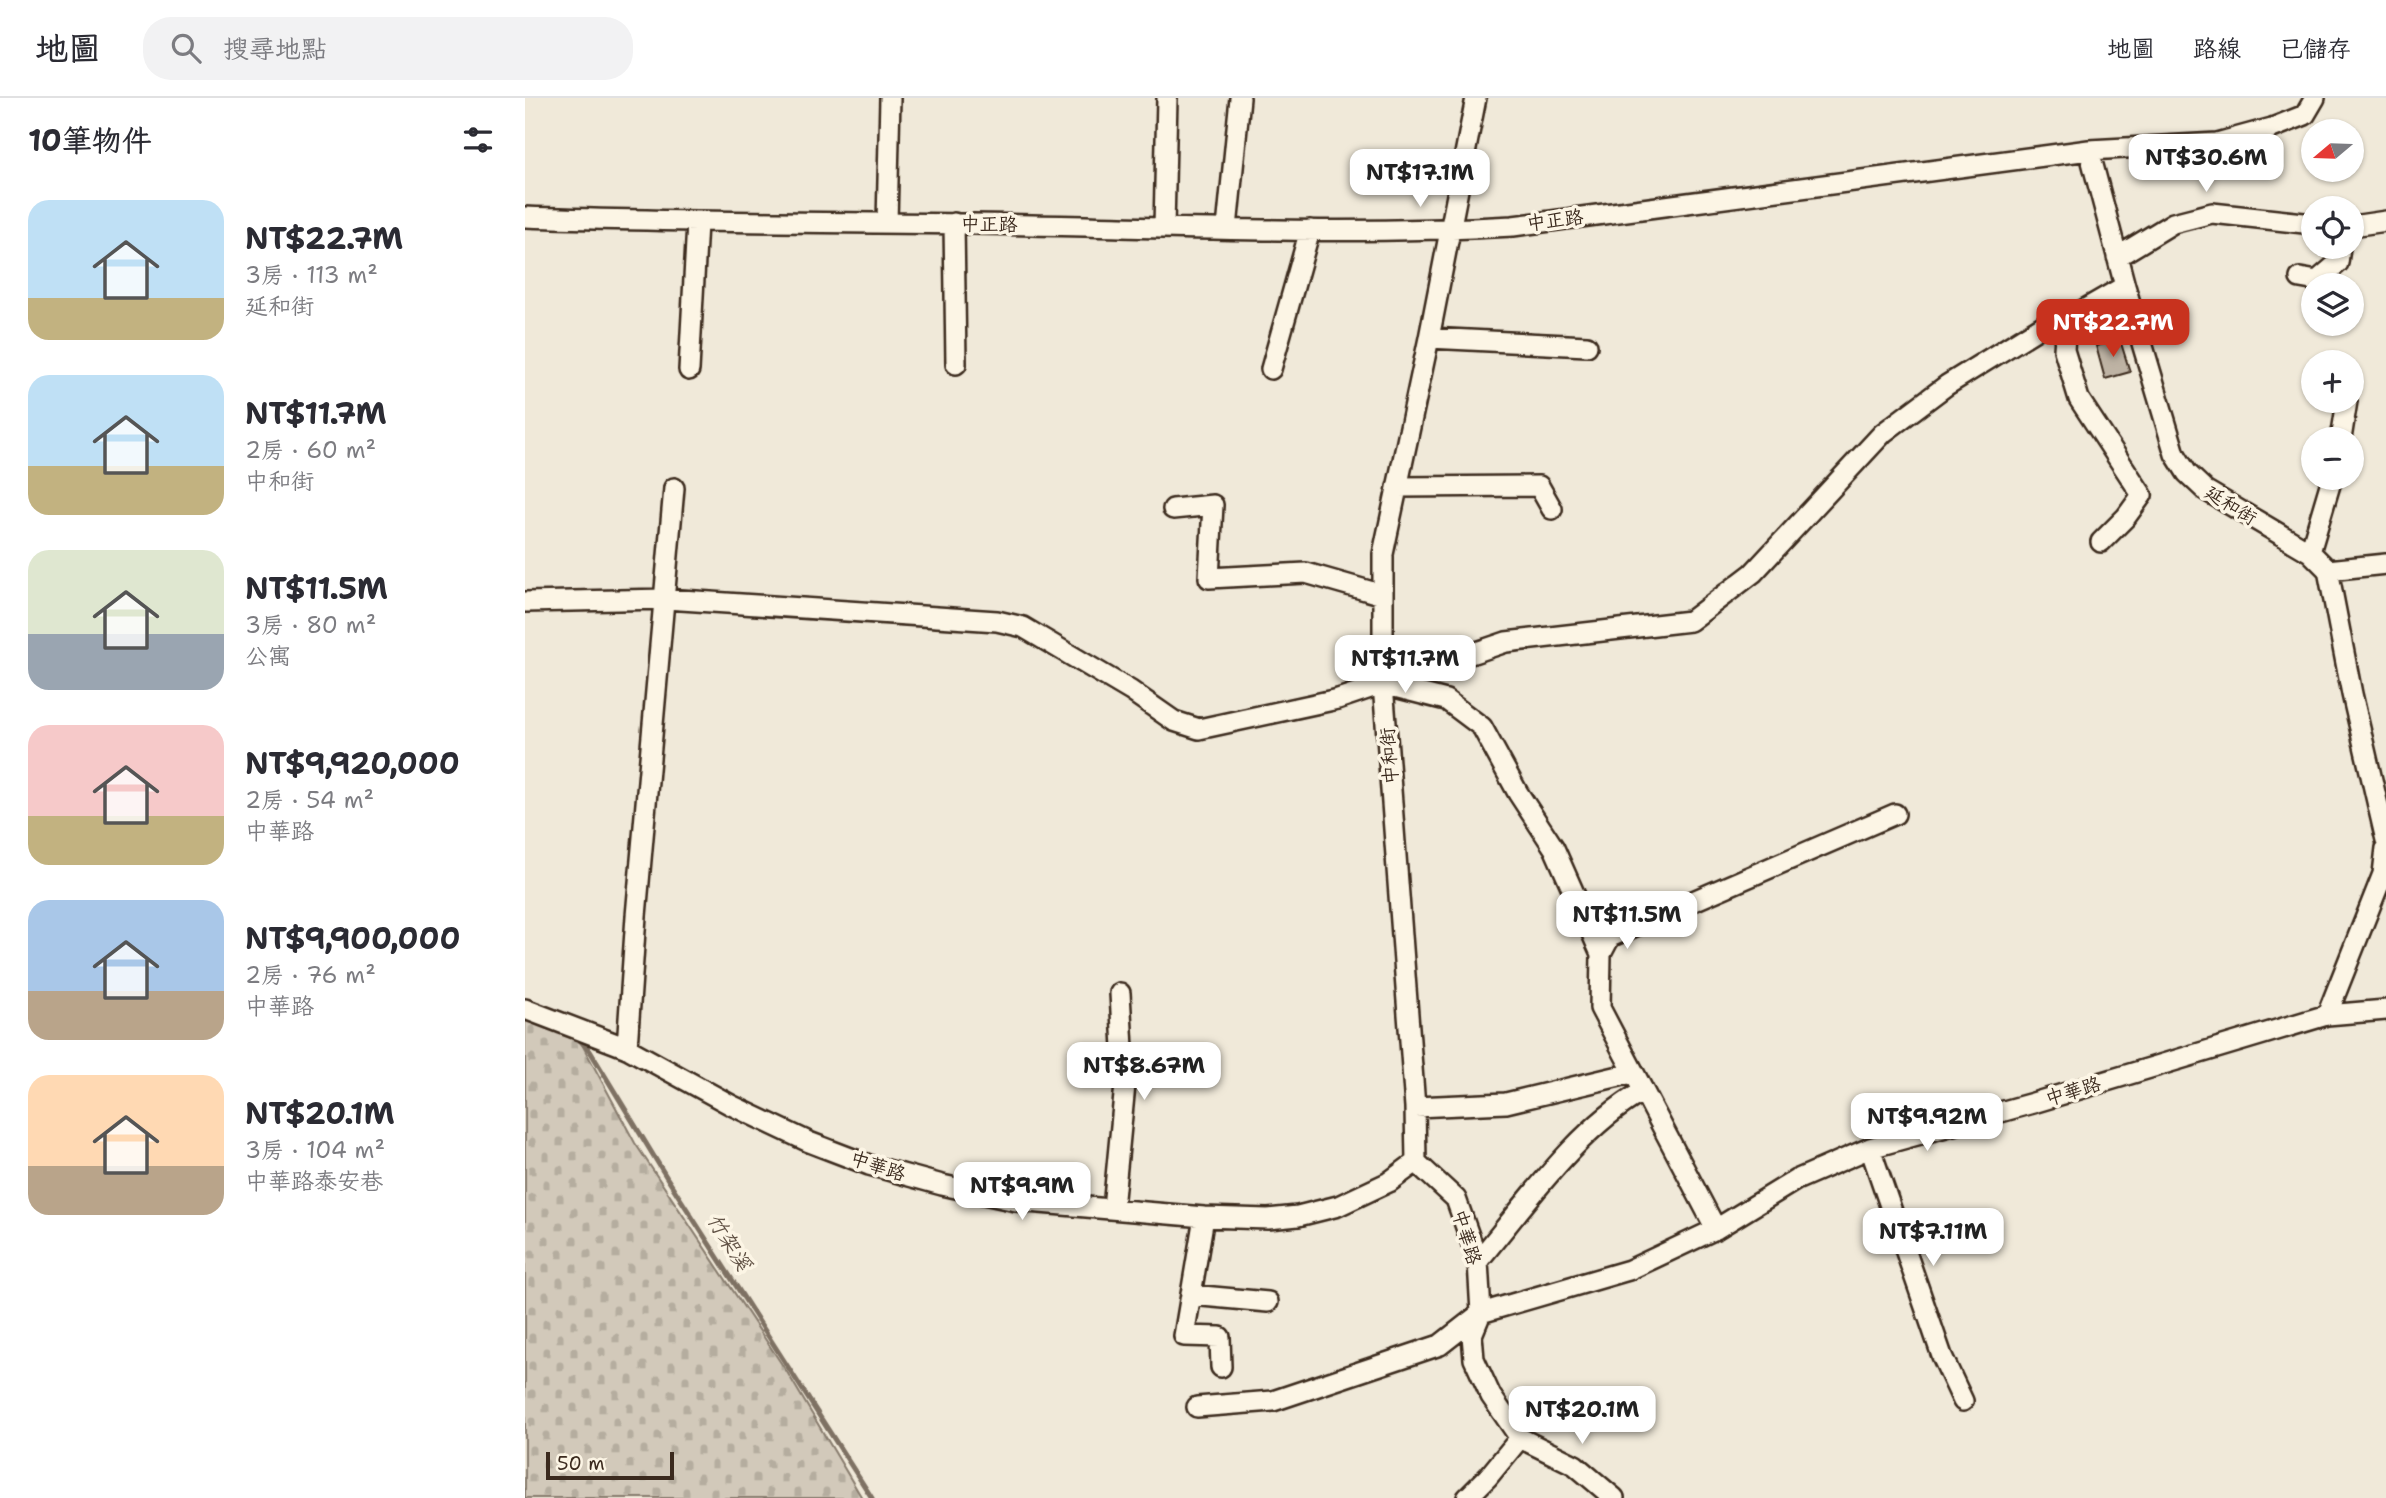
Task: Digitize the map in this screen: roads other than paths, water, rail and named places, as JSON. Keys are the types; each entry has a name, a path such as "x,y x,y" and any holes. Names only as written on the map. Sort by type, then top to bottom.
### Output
{"street":[{"path":"887,222 890,98"},
{"path":"1164,227 1167,98"},
{"path":"1227,228 1240,98"},
{"name":"中和街","path":"1416,1162 1415,1107 1383,684 1383,554 1476,98"},
{"name":"中正路","path":"525,217 697,223 887,222 1310,230 1513,226 2088,150 2217,143 2272,128 2305,115 2315,98"},
{"name":"延和街","path":"2088,150 2175,453 2187,474 2204,490 2310,552 2328,570"},
{"path":"2117,257 2173,223 2211,213 2301,224"},
{"path":"2364,224 2386,221"},
{"path":"689,370 697,223"},
{"path":"954,223 956,364"},
{"path":"1271,369 1310,230"},
{"path":"2300,278 2317,281 2338,263 2338,259"},
{"path":"525,602 666,599 997,621 1023,627 1131,691 1174,721 1199,729 1338,699 1506,642 1690,621 1753,573 1884,433 1947,385 2044,325 2066,320 2125,286"},
{"path":"2066,320 2064,350 2079,399 2142,495 2126,517 2101,542"},
{"path":"1429,338 1587,346"},
{"path":"1397,487 1539,486 1552,509"},
{"path":"627,1048 674,488"},
{"path":"2310,552 2328,490"},
{"path":"1173,509 1213,505 1209,578 1306,573 1384,595"},
{"path":"2386,564 2328,570 2352,694 2386,840"},
{"path":"1383,684 1446,700 1482,727 1518,793 1554,848 1601,954 1600,1008 1716,1230"},
{"path":"1601,954 1610,937 1895,814"},
{"path":"2327,1015 2383,874 2386,848"},
{"path":"1113,1209 1125,1085 1120,993"},
{"name":"中華路","path":"525,1009 627,1048 731,1105 809,1142 869,1165 1016,1201 1204,1217 1268,1219 1298,1216 1338,1206 1389,1182 1416,1162 1456,1199 1478,1261 1481,1312 1629,1270 1716,1230 1796,1180 1870,1148 2033,1103 2327,1015 2386,1010"},
{"path":"1415,1107 1507,1103 1632,1073"},
{"path":"1478,1261 1565,1157 1617,1107 1642,1092"},
{"path":"1870,1148 1942,1356 1963,1401"},
{"path":"1204,1217 1184,1336 1220,1337 1221,1367"},
{"path":"1191,1295 1268,1302"},
{"path":"1197,1407 1273,1401 1333,1382 1440,1345 1481,1312"},
{"path":"1481,1312 1472,1335 1475,1359 1491,1396 1520,1438 1575,1465 1614,1498"},
{"path":"1467,1498 1520,1438"}],"waterway":[{"name":"竹架溪","path":"577,1037 590,1051 667,1178 872,1498"}]}
